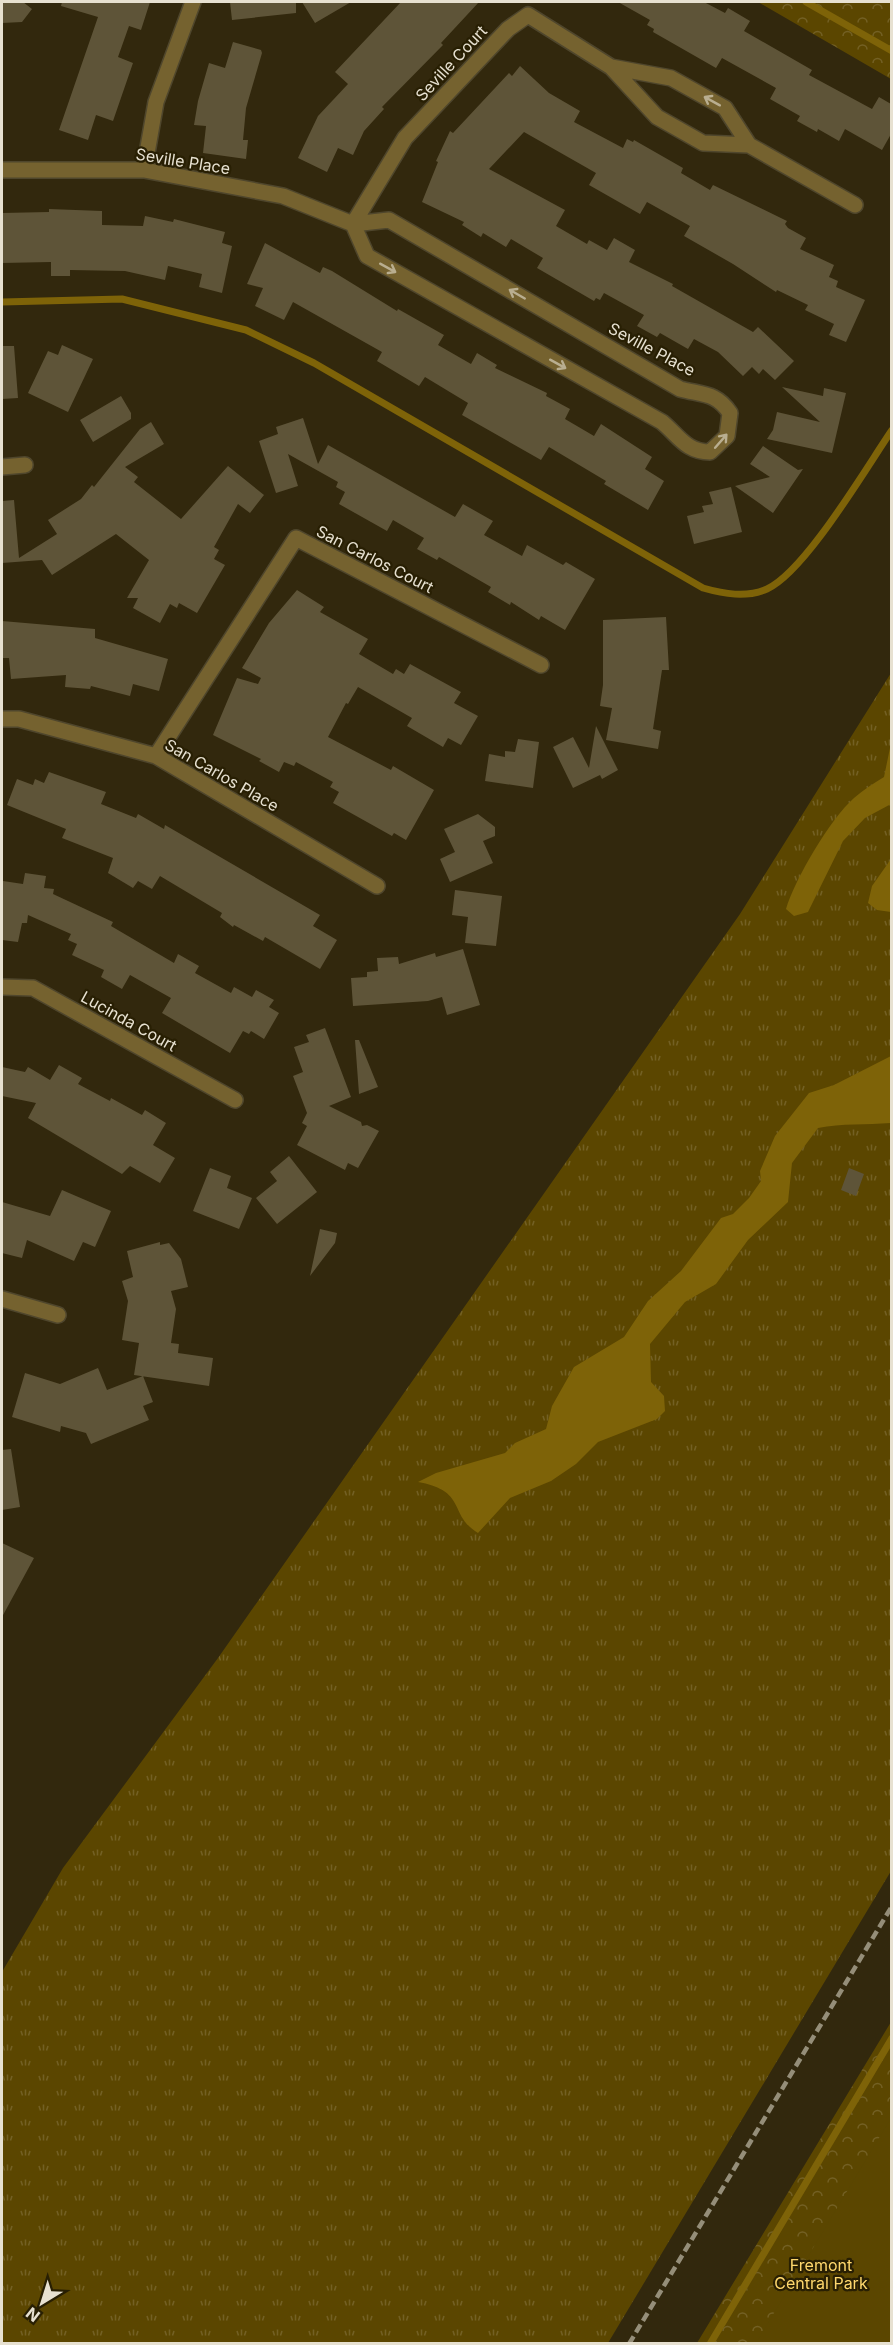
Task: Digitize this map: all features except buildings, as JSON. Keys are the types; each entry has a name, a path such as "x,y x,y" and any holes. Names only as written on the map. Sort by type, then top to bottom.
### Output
{"street":[{"path":"144,170 156,102 193,2"},
{"name":"Seville Court","path":"353,224 405,138 508,29 528,15 611,67 657,117 703,143 749,145 855,205"},
{"name":"Seville Court","path":"611,67 671,78 725,108 749,145"},
{"name":"Seville Place","path":"2,170 144,170 283,196 353,224 389,220 680,388 712,395 723,402 730,412 727,436 710,452 697,452 684,445 662,422 367,256 353,224"},
{"path":"2,467 25,465"},
{"name":"San Carlos Court","path":"156,756 296,538 541,665"},
{"name":"San Carlos Place","path":"2,719 19,719 156,756 377,886"},
{"name":"Lucinda Court","path":"2,987 33,988 235,1100"},
{"path":"2,1299 58,1315"}],"green space":[{"path":"758,2 891,2 891,79"},
{"path":"891,673 891,1871 608,2343 2,2344 2,1972 63,1868 218,1658 740,914"},
{"name":"Fremont Central Park","path":"891,2022 891,2343 697,2343"},
{"path":"891,2118 891,2343 756,2343"}],"shaded area":[{"path":"891,743 891,804 865,818 843,841 808,912 794,916 786,909 805,866 824,834 845,808 861,792 884,777"},
{"path":"891,859 891,912 877,910 868,903 872,886"},
{"path":"891,1056 891,1123 818,1128 792,1163 788,1202 748,1240 716,1284 685,1302 650,1344 651,1382 664,1396 665,1411 657,1419 598,1442 576,1464 551,1481 510,1498 478,1533 463,1519 456,1504 444,1491 418,1482 436,1473 505,1453 515,1443 546,1429 552,1406 574,1367 624,1337 648,1301 681,1271 721,1218 733,1214 749,1198 761,1181 760,1171 775,1136 809,1093 834,1085"}],"waterway":[{"path":"806,2 892,51"},
{"path":"2,302 122,299 246,330 314,363 703,588 727,593 759,592 782,579 799,562 834,517 892,430"},
{"path":"710,2344 892,2038"}],"railway":[{"path":"629,2344 892,1906"}]}
